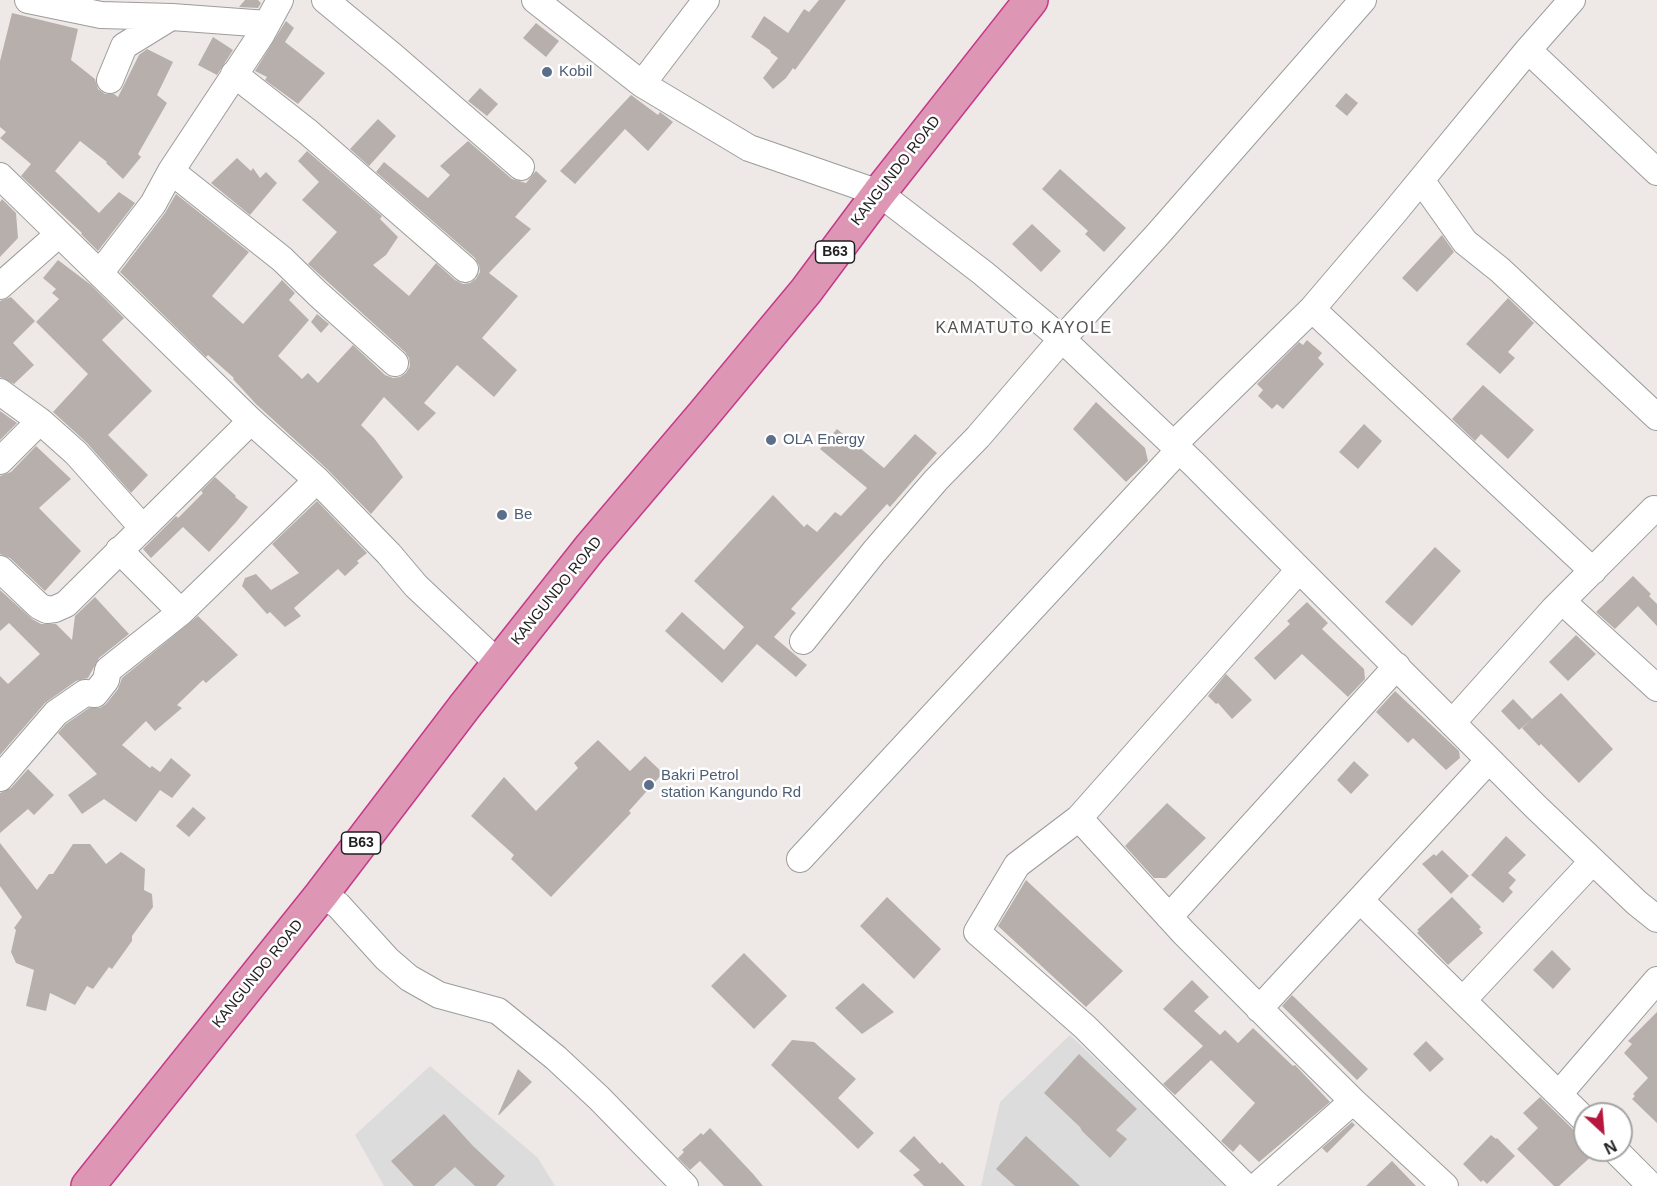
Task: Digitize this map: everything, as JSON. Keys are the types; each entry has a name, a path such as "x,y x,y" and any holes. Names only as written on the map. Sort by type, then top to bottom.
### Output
{"highway":[{"name":"KANGUNDO ROAD","path":"88,1186 321,895 590,548 806,291 879,193 1031,0"}],"street":[{"path":"28,0 101,15 172,17 267,24"},
{"path":"100,273 153,204 171,171 267,24 280,0"},
{"path":"325,0 520,167"},
{"path":"535,0 642,84 749,148 879,193 983,273 1062,339 1176,448 1489,760 1637,903 1657,919"},
{"path":"642,84 706,0"},
{"path":"803,641 874,552 936,480 978,437 1363,0"},
{"path":"800,859 1176,448 1312,309 1572,0"},
{"path":"110,80 124,46 172,17"},
{"path":"1528,50 1657,172"},
{"path":"234,74 308,132 465,269"},
{"path":"171,171 282,259 395,363"},
{"path":"0,176 251,421 317,480 389,554 416,586 499,664"},
{"path":"1421,180 1465,242 1500,270 1657,417"},
{"path":"0,285 58,234"},
{"path":"1312,309 1593,571"},
{"path":"0,392 40,421 76,453 142,527"},
{"path":"0,461 40,421"},
{"path":"0,569 39,606 47,610 66,604 251,421"},
{"path":"0,778 56,713 85,693 94,694 106,680 108,670 181,612 317,480"},
{"path":"1452,723 1562,601 1656,509"},
{"path":"120,550 181,612"},
{"path":"1245,1186 1085,1027 977,932 1017,865 1079,818 1299,570"},
{"path":"1562,601 1657,688"},
{"path":"1169,917 1397,666"},
{"path":"1259,1009 1489,760"},
{"path":"1079,818 1169,917 1259,1009 1353,1101 1445,1186"},
{"path":"1464,999 1593,861"},
{"path":"321,895 338,905 387,960 409,978 439,995 498,1011 556,1058 599,1098 685,1186"},
{"path":"1360,900 1464,999 1573,1108"},
{"path":"1559,1094 1657,980"},
{"path":"1257,1186 1353,1101"},
{"path":"1628,1162 1651,1186 1657,1179"}],"shaded area":[{"path":"1070,1035 1230,1186 981,1186 1000,1102"},
{"path":"430,1066 538,1158 555,1186 384,1186 355,1135"}],"building":[{"path":"245,0 258,0 261,3 258,8 239,7"},
{"path":"819,0 846,0 795,70 793,68 786,78 773,89 763,78 778,58 751,37 764,16 788,33 804,9 809,12"},
{"path":"12,13 78,29 71,60 95,79 98,89 105,94 114,94 118,97 139,55 147,49 173,62 157,95 167,103 138,154 141,157 123,179 107,162 80,141 55,171 99,213 119,192 135,203 98,251 21,176 31,164 0,138 6,132 0,127 0,61"},
{"path":"286,21 294,28 285,42 325,73 298,104 265,80 267,77 255,71"},
{"path":"536,23 559,41 546,57 523,38"},
{"path":"213,37 233,50 217,75 198,65"},
{"path":"480,88 498,104 487,116 468,101"},
{"path":"1346,93 1358,103 1347,116 1335,106"},
{"path":"631,95 658,115 660,112 673,122 648,151 625,129 575,184 560,171"},
{"path":"378,119 396,136 369,166 350,149"},
{"path":"468,141 512,179 526,183 536,171 547,181 515,217 531,229 489,273 518,296 482,338 517,370 494,397 457,365 424,403 436,413 418,431 384,397 361,425 374,438 403,477 371,514 327,469 256,404 234,378 208,355 206,357 120,272 165,213 176,194 249,252 212,296 243,324 282,280 295,293 289,300 309,320 278,356 302,379 308,373 318,383 353,345 385,375 393,378 400,377 410,366 405,352 308,264 337,232 302,200 319,182 298,161 307,151 382,216 380,219 398,237 386,255 373,265 409,296 436,263 463,284 476,279 480,272 479,265 475,258 376,172 384,162 428,198 450,175 440,166"},
{"path":"237,158 251,171 253,168 260,178 266,172 277,183 250,215 211,183"},
{"path":"1060,169 1126,228 1104,252 1085,234 1088,231 1042,189"},
{"path":"2,199 16,213 18,238 0,257 0,202"},
{"path":"1032,224 1061,251 1041,272 1012,244"},
{"path":"1442,235 1454,252 1417,292 1402,278"},
{"path":"58,260 91,285 124,318 102,340 152,391 108,435 148,475 131,493 87,443 53,412 88,374 36,322 59,299 52,293 56,289 43,278"},
{"path":"11,297 35,321 13,343 34,365 14,384 0,377 0,301"},
{"path":"1508,298 1534,323 1508,352 1515,358 1500,374 1466,344"},
{"path":"317,314 329,324 321,333 311,322"},
{"path":"1307,340 1322,353 1318,358 1324,364 1283,409 1277,404 1272,409 1258,396 1263,390 1257,384 1299,342 1303,345"},
{"path":"1483,385 1534,430 1508,459 1481,434 1475,441 1452,419"},
{"path":"1096,402 1145,448 1148,461 1126,482 1073,429"},
{"path":"0,411 17,423 0,440"},
{"path":"1364,424 1382,441 1358,469 1339,452"},
{"path":"837,429 884,468 915,434 937,453 890,507 887,504 791,609 796,613 774,637 807,665 796,677 757,644 722,683 665,631 682,612 724,650 744,627 694,581 773,495 804,527 807,524 817,532 835,512 841,516 867,488 820,449"},
{"path":"36,446 71,479 39,508 81,551 45,591 10,558 0,554 0,476 11,472"},
{"path":"215,477 248,507 237,521 209,552 183,527 151,558 143,549 203,493 201,491"},
{"path":"317,501 367,553 345,576 338,569 294,608 301,616 285,627 270,612 267,614 242,586 245,578 256,574 271,590 299,573 272,544"},
{"path":"1435,547 1461,571 1412,626 1385,602"},
{"path":"1633,576 1651,594 1649,596 1657,604 1657,626 1638,606 1615,629 1596,612"},
{"path":"0,590 32,619 41,624 56,624 72,640 75,616 95,597 129,634 99,658 88,678 76,681 45,703 0,755 0,676 8,684 40,654 9,623 0,631"},
{"path":"1307,602 1328,623 1322,629 1364,669 1365,679 1348,697 1302,654 1275,680 1254,658 1290,624 1287,621"},
{"path":"198,616 238,655 206,683 203,680 177,705 182,708 155,731 146,721 122,745 150,768 152,766 160,772 171,758 191,775 172,798 160,790 136,822 104,799 82,814 68,795 97,774 58,733 66,724 89,708 100,708 106,704 118,689 122,678"},
{"path":"1576,635 1596,654 1568,681 1549,662"},
{"path":"1226,674 1252,700 1232,719 1218,703 1216,704 1208,696"},
{"path":"1395,691 1459,751 1460,758 1446,770 1413,738 1408,743 1376,712"},
{"path":"1561,693 1613,749 1579,783 1522,728"},
{"path":"1513,699 1532,719 1519,730 1501,711"},
{"path":"598,740 630,771 645,756 663,773 629,811 631,813 551,897 511,859 514,855 471,816 504,777 536,811 578,768 574,763"},
{"path":"1354,761 1369,775 1351,794 1337,780"},
{"path":"28,769 54,795 34,815 28,809 0,833 0,793 11,788"},
{"path":"1167,803 1206,838 1166,878 1154,878 1125,846"},
{"path":"193,807 206,818 189,837 176,826"},
{"path":"1506,836 1526,855 1508,873 1516,880 1509,888 1513,892 1503,903 1471,875"},
{"path":"0,843 37,890 49,874 53,874 73,844 90,844 106,864 121,852 145,869 144,890 152,894 153,907 112,969 109,967 93,989 87,986 75,1005 50,993 46,1011 26,1006 34,970 16,963 11,952 16,930 14,928 22,917 0,886"},
{"path":"1442,850 1469,876 1451,894 1422,864"},
{"path":"1026,880 1123,971 1086,1007 998,926"},
{"path":"887,897 941,949 914,979 860,926"},
{"path":"1452,897 1481,927 1479,929 1483,933 1448,965 1417,933 1419,931 1417,930"},
{"path":"1552,950 1571,969 1553,989 1533,970"},
{"path":"744,953 787,996 754,1029 711,986"},
{"path":"1192,980 1209,997 1194,1011 1220,1035 1225,1030 1238,1043 1253,1028 1293,1066 1295,1065 1330,1102 1259,1162 1240,1144 1233,1152 1221,1141 1255,1103 1211,1060 1175,1095 1163,1084 1203,1046 1163,1009"},
{"path":"863,983 894,1012 862,1034 835,1008"},
{"path":"1292,995 1368,1069 1357,1080 1282,1006"},
{"path":"1657,1012 1657,1123 1632,1099 1635,1096 1633,1094 1648,1078 1624,1053 1632,1044 1628,1041"},
{"path":"792,1040 814,1042 856,1079 838,1098 874,1133 858,1149 771,1065"},
{"path":"1426,1041 1444,1059 1430,1072 1413,1054"},
{"path":"1079,1054 1137,1109 1116,1130 1127,1139 1110,1158 1044,1093"},
{"path":"518,1069 532,1082 498,1115"},
{"path":"1540,1097 1573,1129 1573,1162 1585,1162 1559,1186 1554,1186 1517,1149 1538,1128 1523,1113"},
{"path":"444,1114 505,1176 496,1186 475,1186 455,1167 434,1186 414,1186 391,1161"},
{"path":"1352,1122 1355,1125 1327,1153 1322,1148"},
{"path":"710,1128 763,1186 724,1186 700,1161 690,1170 678,1158 684,1152 682,1150"},
{"path":"1491,1135 1515,1156 1487,1184 1483,1180 1481,1182 1463,1164"},
{"path":"914,1136 965,1186 924,1186 913,1175 920,1170 899,1151"},
{"path":"1026,1136 1080,1186 1015,1186 996,1169"},
{"path":"1392,1161 1416,1186 1366,1186"}],"place":[{"name":"Kobil","path":"547,72"},
{"name":"OLA Energy","path":"771,440"},
{"name":"Be","path":"502,515"},
{"name":"Bakri Petrol station Kangundo Rd","path":"649,785"}],"district":[{"name":"KAMATUTO KAYOLE","path":"1024,329"}]}
